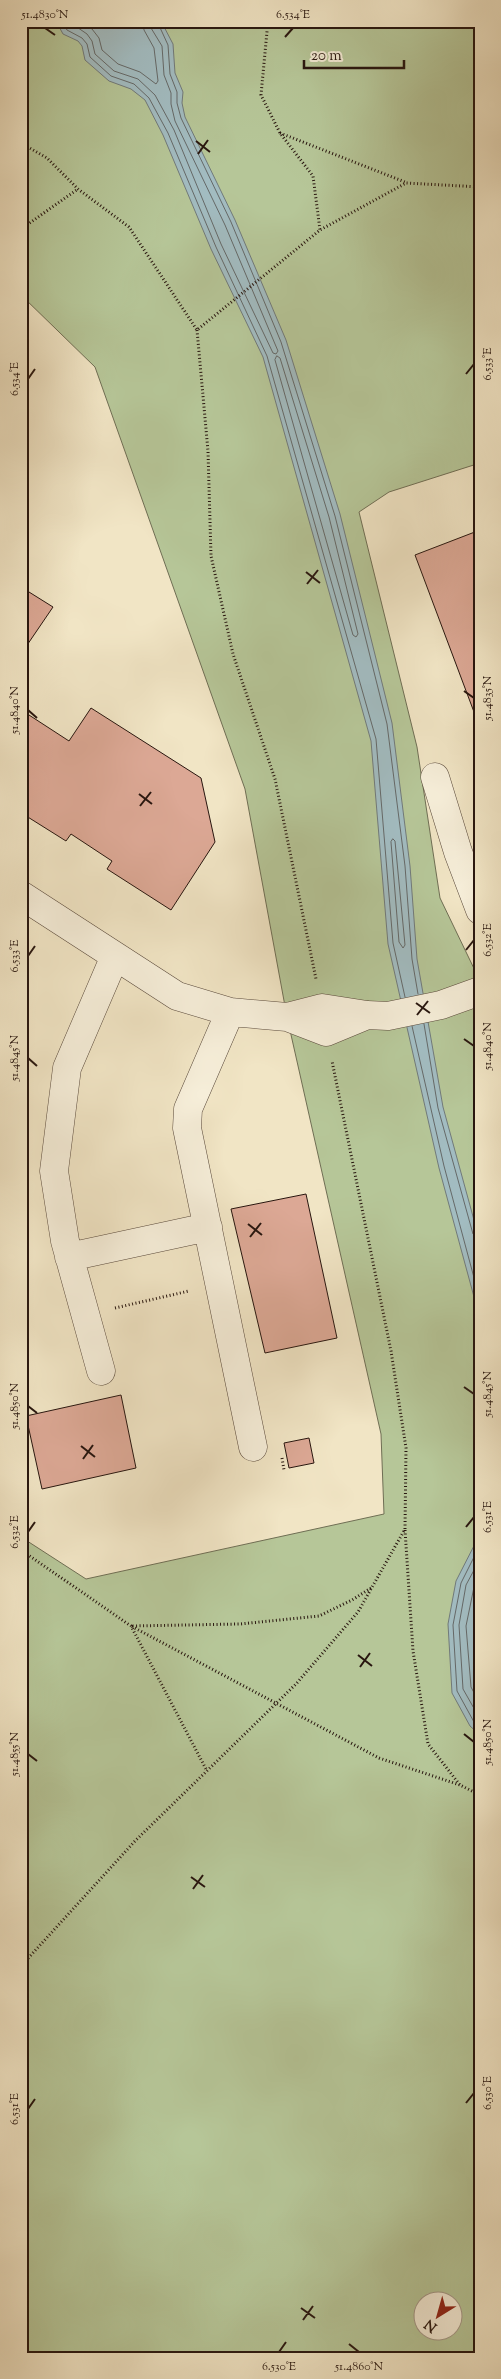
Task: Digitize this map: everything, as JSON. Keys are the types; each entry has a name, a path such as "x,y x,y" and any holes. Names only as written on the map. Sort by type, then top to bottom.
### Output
{"street":[{"path":"435,777 458,852 480,910"},
{"path":"21,895 177,996 230,1012 324,1020 378,1016 441,1005 480,991"},
{"path":"101,1371 69,1257 54,1171 67,1068 116,956"},
{"path":"230,1012 188,1109 187,1128 253,1447"},
{"path":"69,1257 208,1227"}],"path":[{"path":"268,21 261,95 280,133 313,176 320,230"},
{"path":"280,133 406,182 480,186"},
{"path":"21,144 47,158 78,189 129,227 197,330 208,451 211,556 233,654 275,779 394,1370 406,1448 405,1530 413,1651 428,1744 460,1785"},
{"path":"197,330 320,230 406,182"},
{"path":"21,229 78,189"},
{"path":"85,1316 220,1284"},
{"path":"21,1966 136,1841 277,1702 358,1612 405,1530"},
{"path":"21,1550 131,1626 277,1702 379,1758 460,1785 480,1796"},
{"path":"131,1626 240,1624 319,1616 372,1588"},
{"path":"131,1626 208,1771"}],"green space":[{"path":"21,21 470,21 480,39 480,463 389,492 359,512 417,747 440,898 480,981 480,2358 21,2358 21,1537 86,1579 384,1514 381,1434 287,1017 245,789 95,367 21,295"}],"water":[{"path":"56,21 161,21 173,44 175,73 183,92 182,103 185,117 235,220 286,340 340,514 392,723 410,866 417,959 443,1107 480,1242 480,1319 439,1168 388,944 371,741 263,357 211,249 163,135 145,100 131,89 109,81 85,60 82,46 78,41 63,34"},
{"path":"480,1534 480,1735 470,1726 452,1693 448,1624 456,1581"}],"building":[{"path":"480,530 480,728 415,555"},
{"path":"21,587 53,607 21,654"},
{"path":"91,708 201,778 215,842 171,910 107,869 112,861 71,834 66,841 23,814 28,805 21,801 21,727 29,715 69,741"},
{"path":"306,1194 337,1338 265,1353 231,1209"},
{"path":"121,1395 136,1468 42,1489 26,1416"},
{"path":"309,1438 314,1463 289,1468 284,1443"}]}
